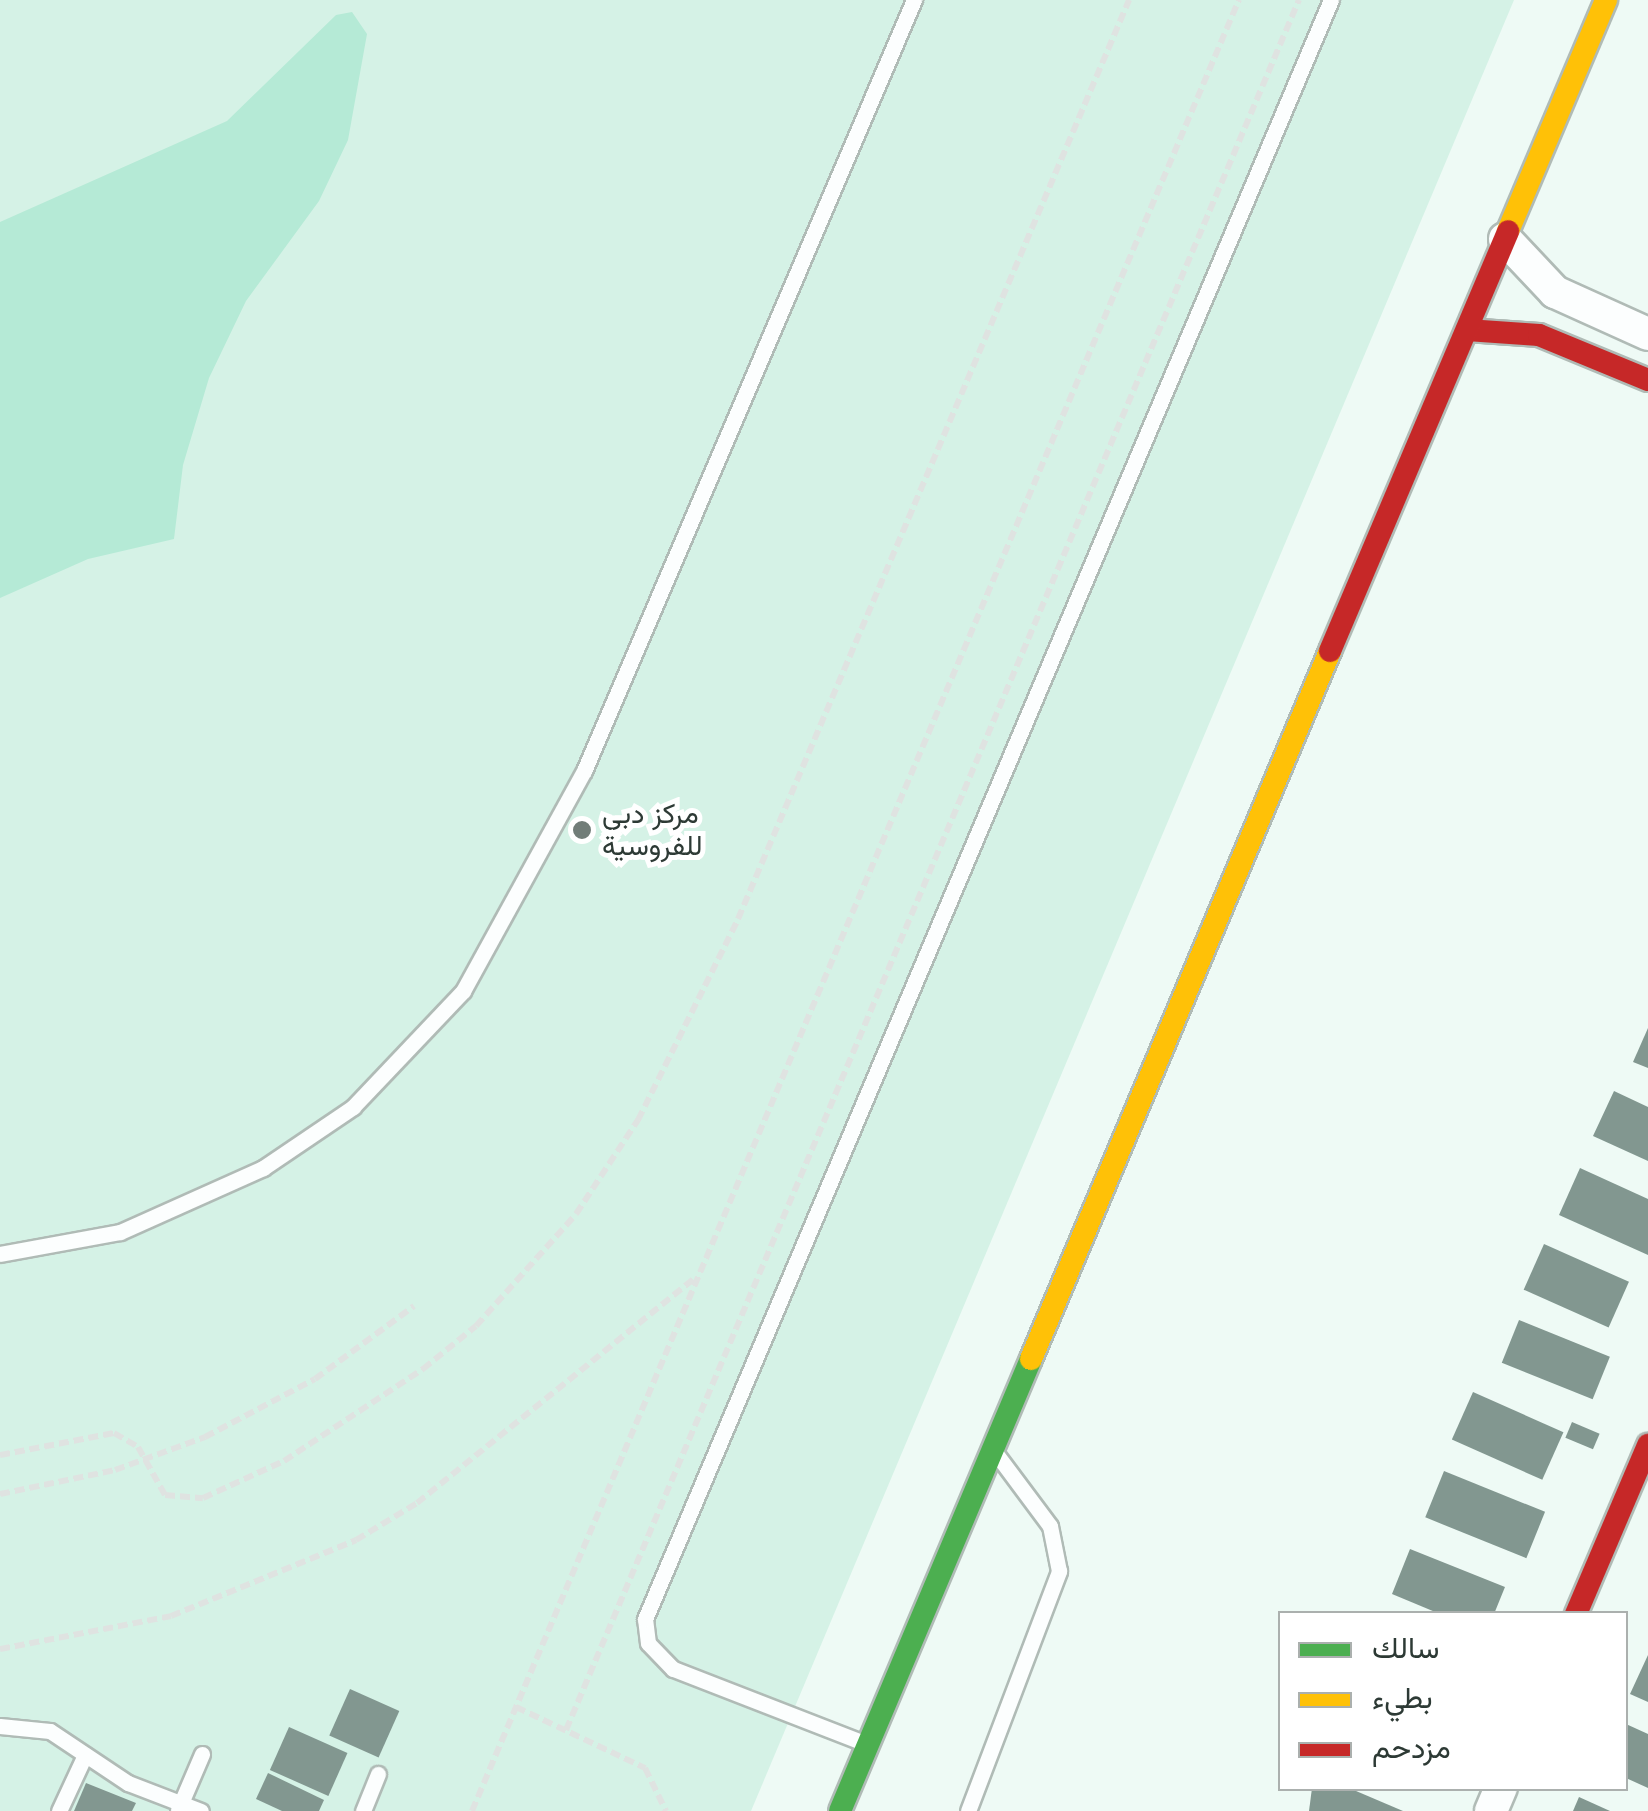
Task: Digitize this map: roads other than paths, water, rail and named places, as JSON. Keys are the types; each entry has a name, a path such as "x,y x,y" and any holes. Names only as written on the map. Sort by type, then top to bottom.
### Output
{"street":[{"path":"840,1811 1606,0"},
{"path":"1505,239 1555,292 1648,334"},
{"path":"1467,330 1539,336 1648,380"},
{"path":"1577,1611 1648,1444"}],"lane":[{"path":"0,1254 120,1232 263,1168 353,1107 463,991 584,771 914,0"},
{"path":"868,1744 673,1668 648,1643 645,1619 1331,0"},
{"path":"968,1811 1059,1571 1050,1526 991,1448"},
{"path":"0,1726 50,1731 84,1755 179,1807 202,1811"},
{"path":"179,1807 202,1754"},
{"path":"60,1811 84,1755"},
{"path":"363,1811 378,1774"}],"place":[{"name":"مركز دبي للفروسية","path":"582,830"}]}
